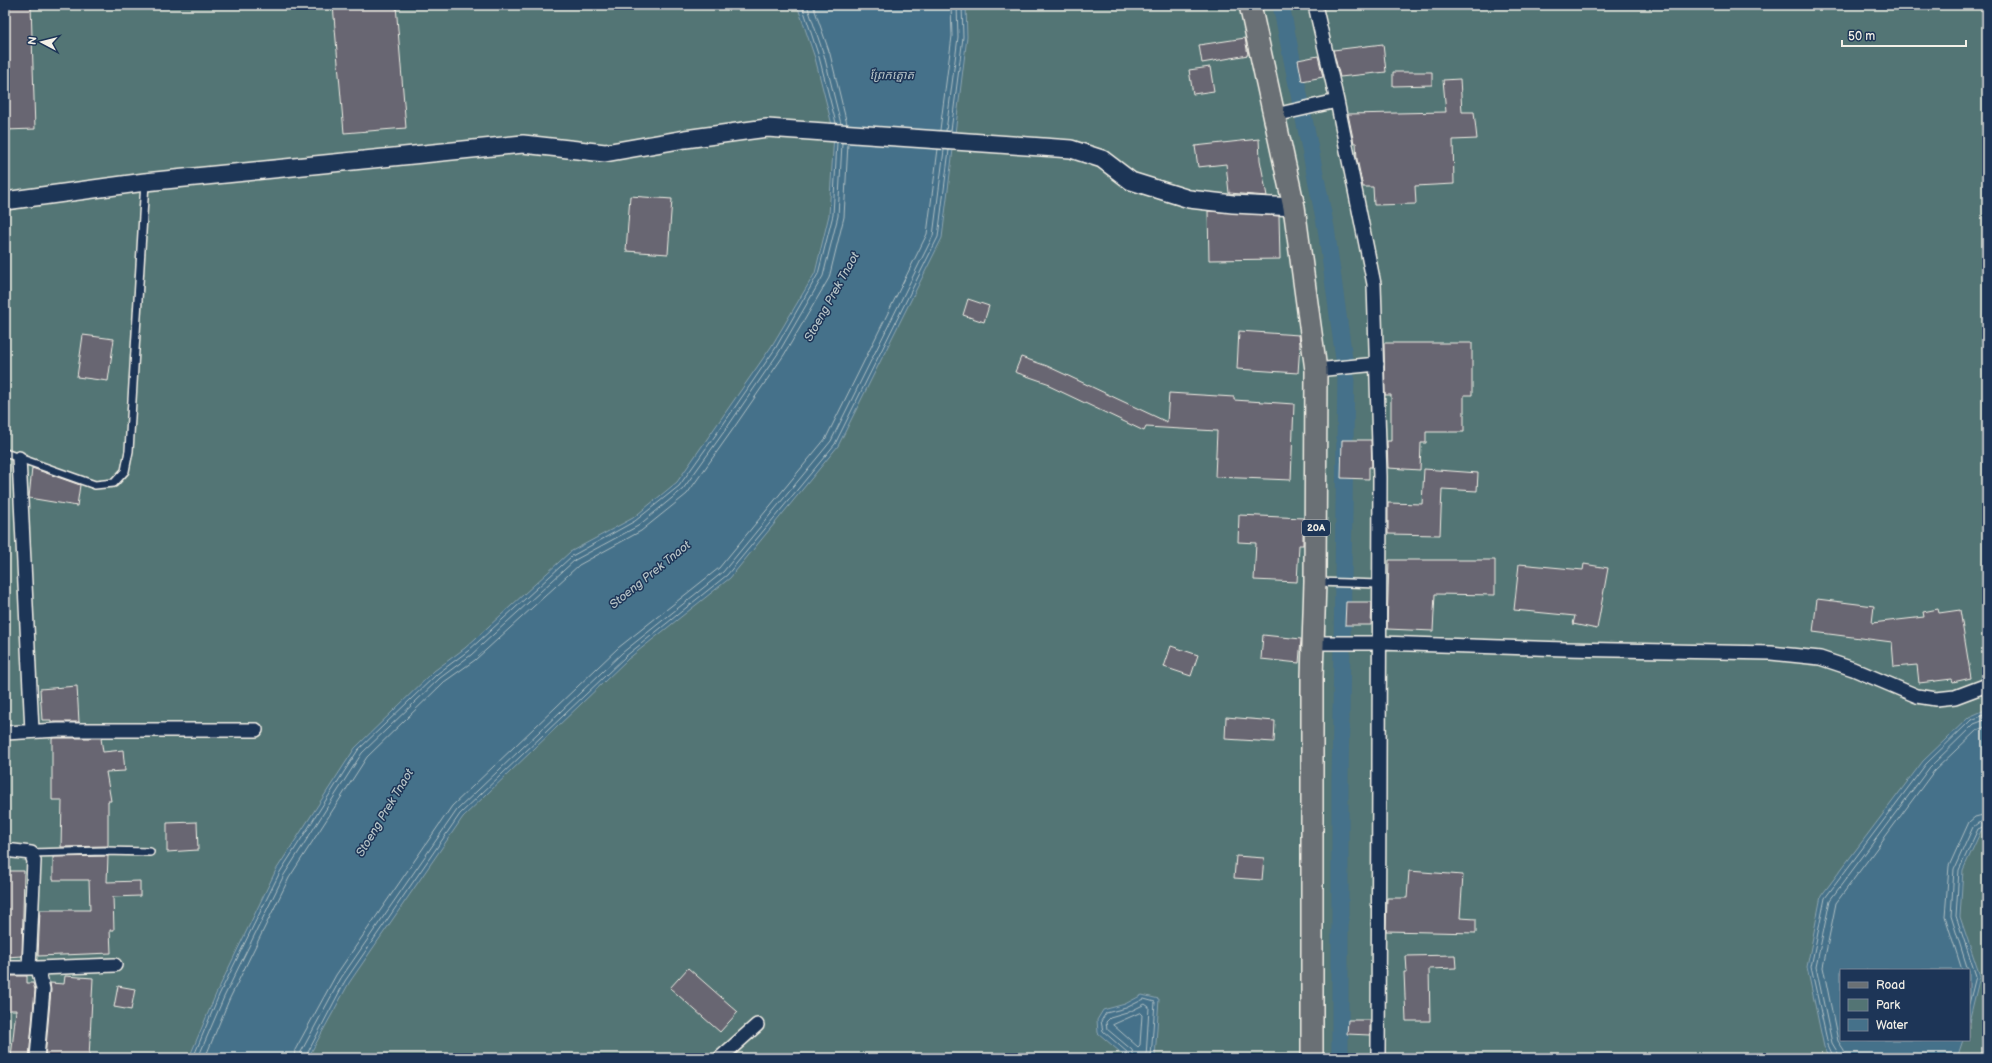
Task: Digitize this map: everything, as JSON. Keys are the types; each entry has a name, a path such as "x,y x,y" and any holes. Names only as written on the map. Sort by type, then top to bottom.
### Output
{"main road":[{"name":"20A","path":"1250,5 1283,113 1316,370 1315,582 1313,643 1312,1058"}],"street":[{"path":"1315,5 1337,101 1374,284 1380,477 1379,584 1374,643 1378,1058"},
{"path":"1283,113 1337,101"},
{"path":"5,201 145,182 523,144 605,153 685,139 767,128 1022,145 1077,151 1102,159 1131,181 1189,199 1233,204 1294,207"},
{"path":"1316,370 1363,364 1377,364"},
{"path":"19,458 32,731"},
{"path":"1313,643 1341,642 1564,649 1771,653 1820,658 1853,669 1917,696 1936,699 1955,697 1987,684"},
{"path":"5,733 32,731 256,730"},
{"path":"5,850 31,853 34,861 32,940 34,968 43,988 37,1058"},
{"path":"5,968 115,965"},
{"path":"720,1058 758,1025"}],"lane":[{"path":"5,453 95,485 114,483 125,471 129,451 145,182"},
{"path":"1315,582 1379,584"},
{"path":"31,853 104,851 150,852"}],"green space":[{"path":"5,5 1987,5 1987,1058 5,1058"}],"water":[{"name":"ព្រែកត្នោត","path":"797,5 966,5 967,37 942,238 838,446 730,578 628,659 463,817 349,983 308,1058 189,1058 216,994 276,870 355,748 434,671 465,648 570,552 633,518 677,482 771,347 815,273 829,215 834,133 815,58"},
{"path":"1987,709 1987,829 1981,831 1963,870 1960,917 1980,976 1970,1018 1970,969 1840,969 1840,1041 1963,1041 1957,1058 1831,1058 1824,1047 1807,967 1821,896 1923,761 1969,717"},
{"path":"1142,995 1159,999 1155,1058 1127,1058 1098,1033 1097,1020 1103,1010 1125,1004"}],"building":[{"path":"5,5 31,5 35,129 5,130"},
{"path":"333,5 396,5 406,128 344,133"},
{"path":"1245,38 1248,55 1202,63 1199,45"},
{"path":"1383,44 1386,72 1340,77 1333,50"},
{"path":"1318,56 1323,77 1302,81 1298,60"},
{"path":"1210,67 1214,91 1193,94 1189,70"},
{"path":"1393,72 1432,72 1432,85 1393,86"},
{"path":"1460,79 1462,112 1474,112 1477,139 1453,140 1454,184 1415,186 1416,204 1374,205 1373,187 1363,187 1357,159 1356,143 1354,143 1348,114 1446,112 1443,80"},
{"path":"1259,139 1260,160 1267,196 1229,193 1226,164 1198,167 1195,146"},
{"path":"630,196 672,199 668,254 626,251"},
{"path":"1208,211 1279,216 1280,259 1209,260"},
{"path":"968,299 989,306 984,322 963,315"},
{"path":"1239,331 1299,335 1300,344 1298,373 1237,369"},
{"path":"83,335 114,339 108,381 77,377"},
{"path":"1384,343 1472,343 1472,395 1464,395 1464,432 1426,432 1426,443 1421,443 1420,470 1388,468 1387,441 1391,441 1391,395 1385,395"},
{"path":"1021,357 1047,366 1167,422 1169,393 1234,397 1234,400 1294,404 1291,480 1215,477 1217,431 1146,427 1144,431 1049,386 1050,384 1015,372"},
{"path":"1342,440 1371,440 1372,467 1369,467 1369,479 1341,478"},
{"path":"32,468 80,485 77,506 29,498"},
{"path":"1424,469 1478,473 1477,491 1442,489 1440,535 1388,534 1388,503 1422,504"},
{"path":"1239,515 1303,518 1303,545 1299,545 1297,582 1254,580 1256,543 1238,542"},
{"path":"1389,560 1495,560 1495,595 1435,594 1433,631 1387,629"},
{"path":"1519,564 1583,570 1584,564 1608,568 1597,629 1573,624 1575,616 1514,610"},
{"path":"1817,599 1874,606 1872,623 1924,617 1923,612 1938,609 1939,613 1960,610 1971,678 1953,682 1952,679 1919,683 1917,665 1894,667 1892,642 1813,632"},
{"path":"1346,602 1372,602 1371,625 1345,625"},
{"path":"1263,635 1301,639 1299,663 1261,659"},
{"path":"1171,646 1198,655 1191,676 1164,667"},
{"path":"77,686 79,722 51,722 51,720 42,720 40,689"},
{"path":"1226,717 1275,721 1274,742 1225,739"},
{"path":"52,738 101,738 103,752 123,750 125,771 106,772 111,801 108,801 108,846 61,847 62,800 52,800"},
{"path":"197,822 198,850 167,852 167,823"},
{"path":"108,856 107,882 140,881 140,896 113,897 114,930 110,930 111,953 38,956 40,910 90,910 89,880 53,880 53,857"},
{"path":"1236,856 1264,858 1262,880 1234,878"},
{"path":"5,871 24,871 22,956 5,957"},
{"path":"1409,871 1463,875 1460,918 1476,919 1476,933 1386,931 1387,898 1407,898"},
{"path":"1455,955 1456,968 1429,969 1430,1021 1406,1021 1404,972 1407,972 1406,956"},
{"path":"688,968 738,1012 720,1032 670,988"},
{"path":"7,976 27,976 27,983 33,983 35,990 29,1058 11,1058 16,1010 7,1010"},
{"path":"65,976 93,978 89,1058 45,1058 51,990 50,983 64,984"},
{"path":"118,986 135,989 131,1010 114,1007"},
{"path":"1348,1020 1370,1020 1370,1035 1347,1034"}],"waterway":[{"path":"1281,5 1326,228 1346,373 1340,782 1340,1058"}],"water label":[{"name":"Stoeng Prek Tnaot","path":"832,297"},
{"name":"Stoeng Prek Tnaot","path":"650,575"},
{"name":"Stoeng Prek Tnaot","path":"385,813"}]}
